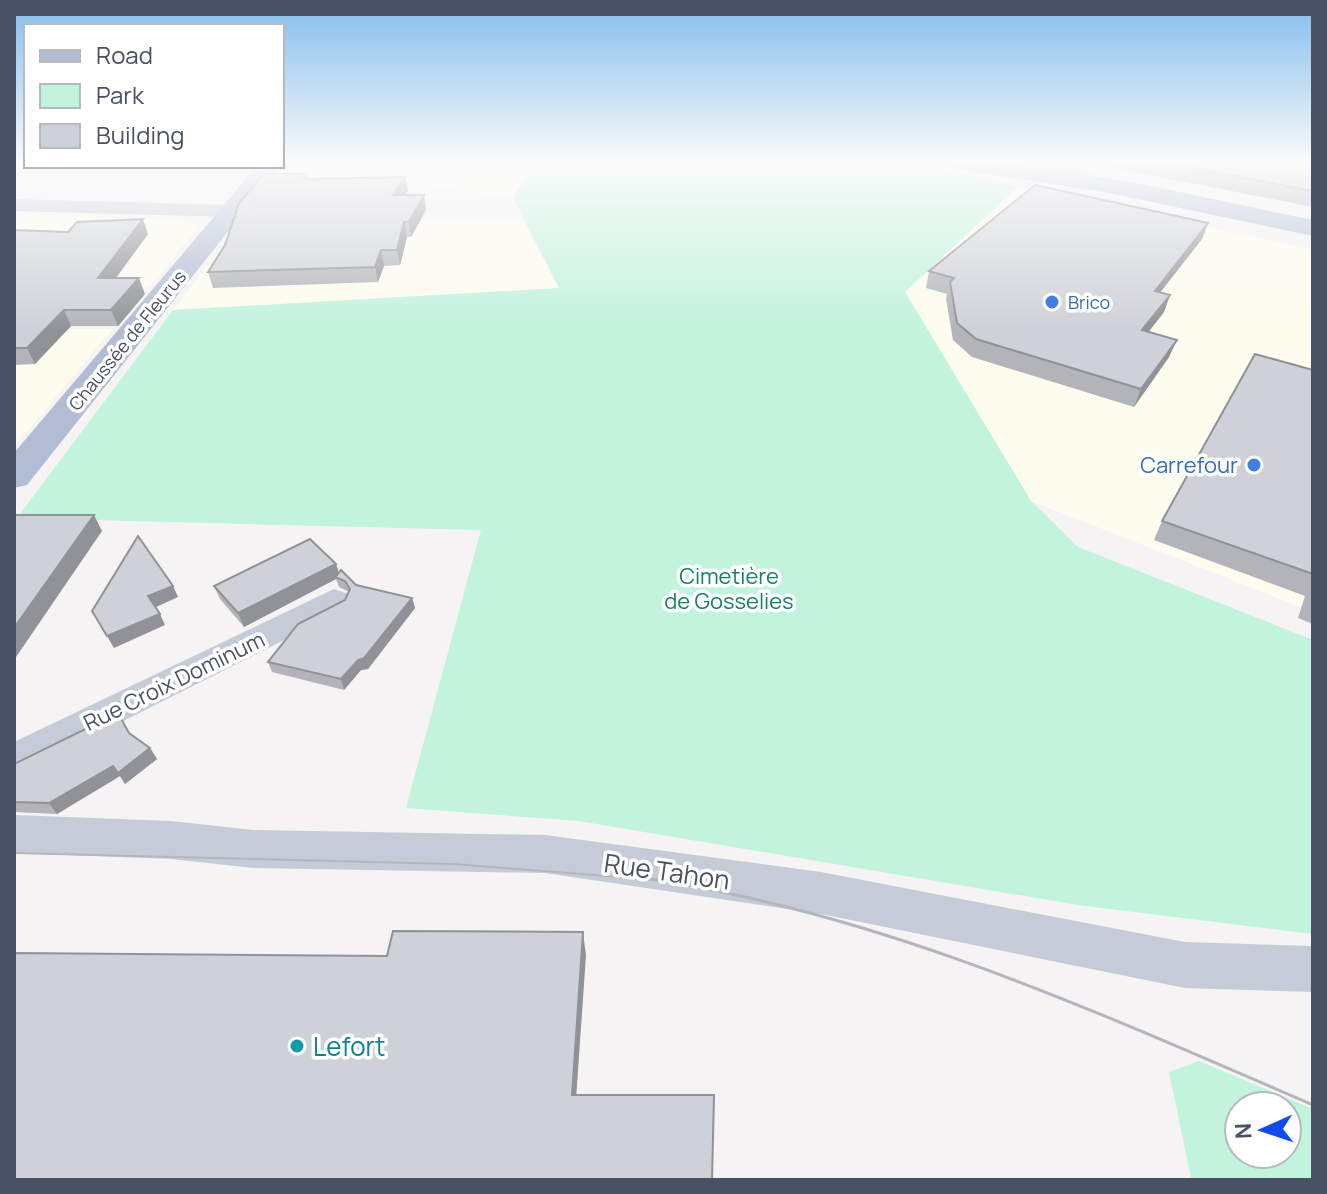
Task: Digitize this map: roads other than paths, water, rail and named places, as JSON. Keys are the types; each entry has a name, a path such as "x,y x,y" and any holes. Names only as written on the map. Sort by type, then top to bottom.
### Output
{"main road":[{"name":"Chaussée de Fleurus","path":"14,477 226,218"},
{"path":"1220,218 1313,241"},
{"path":"1263,218 1313,228"}],"street":[{"name":"Rue Croix Dominum","path":"14,760 334,601"},
{"name":"Rue Tahon","path":"14,834 171,840 253,849 545,854 821,893 1185,965 1313,969"}],"tram line":[{"path":"14,853 453,864 653,880"},
{"path":"644,878 653,880"},
{"path":"653,880 658,880"},
{"path":"653,880 732,894 902,940 1068,1001 1313,1105"}],"place":[{"name":"Brico","path":"1052,302"},
{"name":"Carrefour","path":"1254,465"},
{"name":"Lefort","path":"297,1046"}],"park label":[{"name":"Cimetière de Gosselies","path":"729,588"}]}
